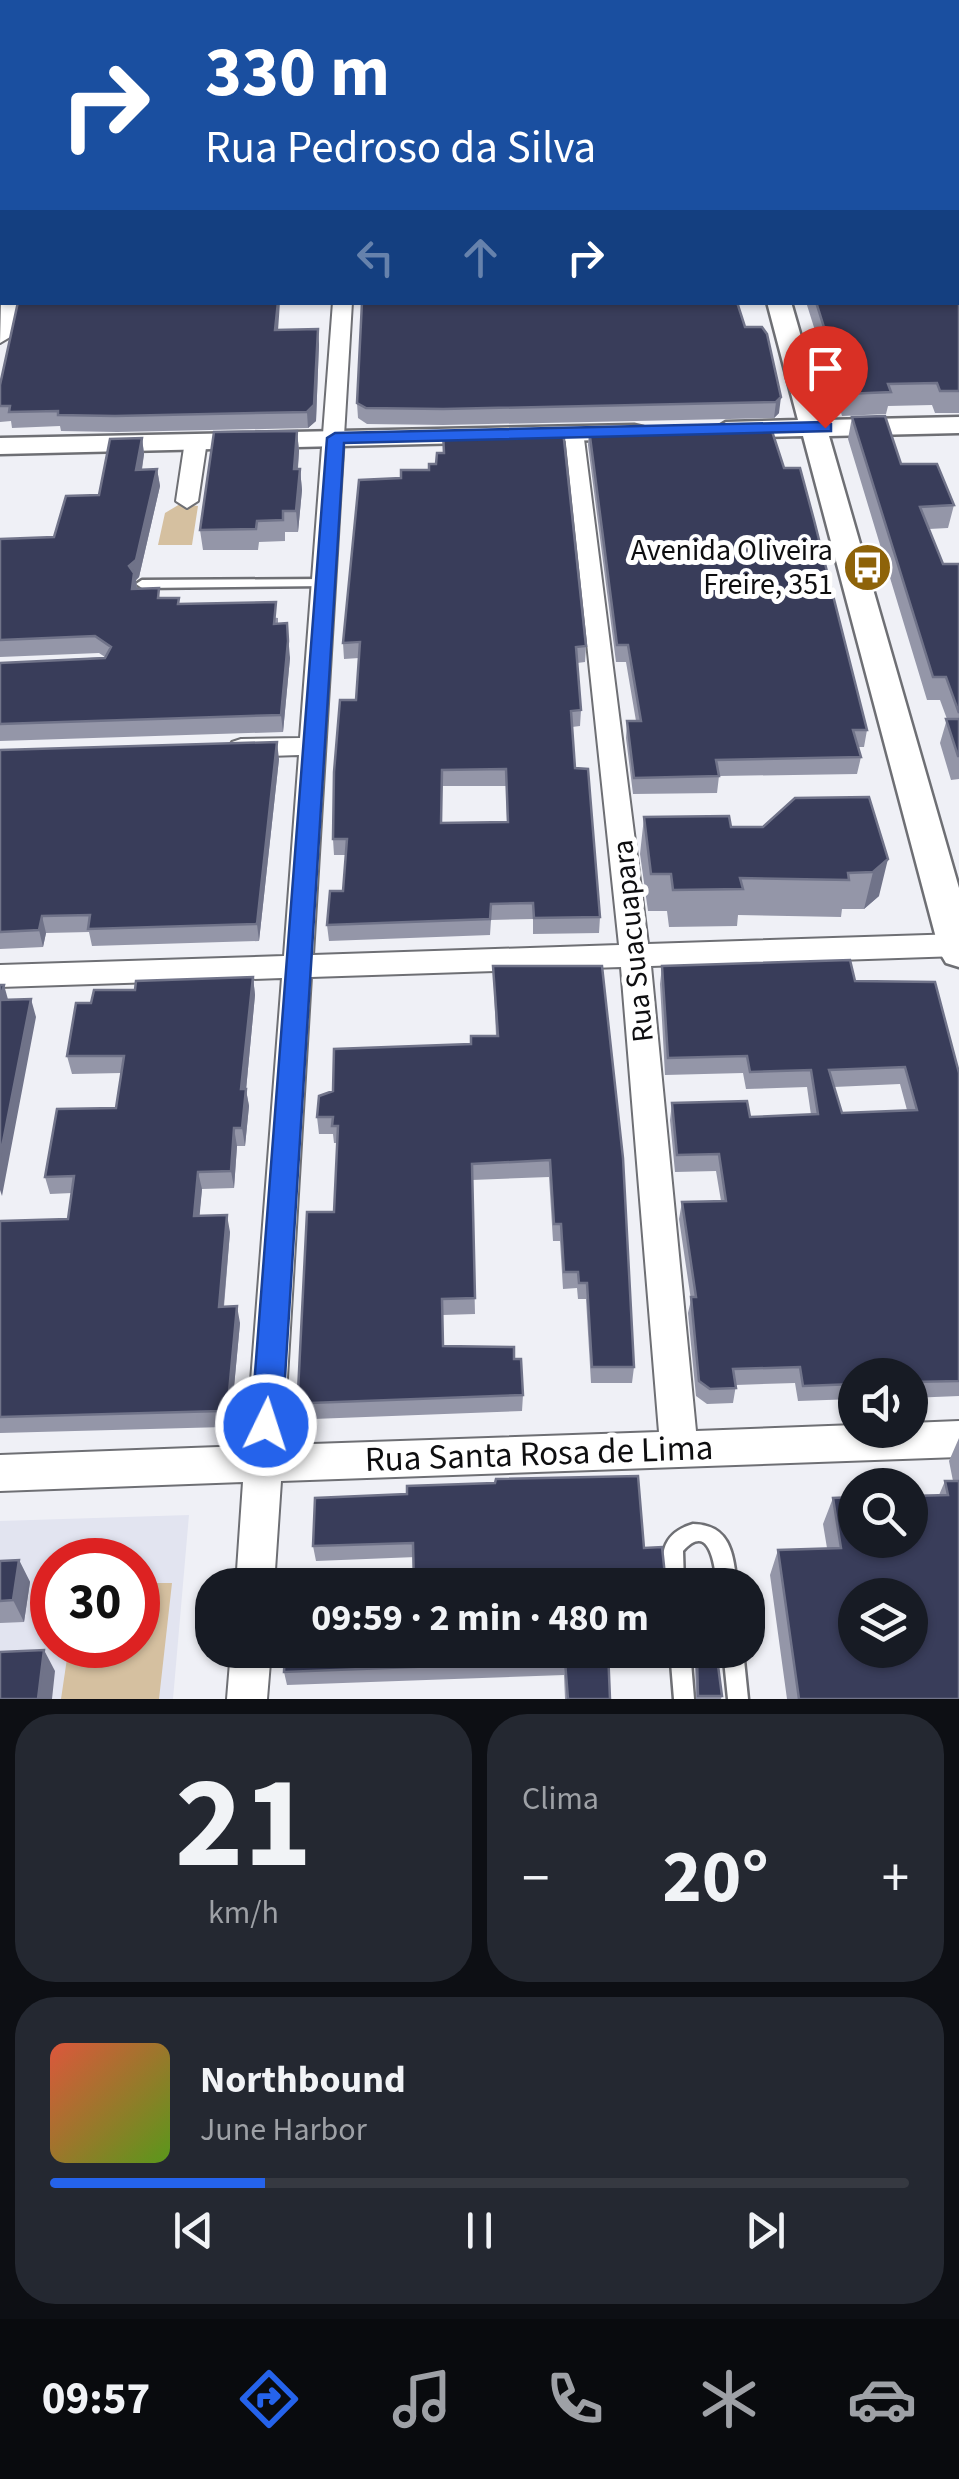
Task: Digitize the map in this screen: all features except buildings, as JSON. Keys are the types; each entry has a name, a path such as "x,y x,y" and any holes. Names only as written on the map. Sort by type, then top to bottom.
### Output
{"street":[{"path":"0,338 10,305"},
{"path":"256,1568 344,305"},
{"path":"0,976 958,948 780,305"},
{"path":"695,431 959,424"},
{"path":"0,446 656,432"},
{"name":"Rua Suacuapara","path":"576,434 636,956 679,1450"},
{"path":"186,501 196,441"},
{"path":"214,748 312,746"},
{"name":"Rua Santa Rosa de Lima","path":"0,1473 959,1439"},
{"path":"247,1699 250,1668"}],"lane":[{"path":"142,584 324,582"},
{"path":"673,1568 672,1548 681,1537 694,1532 708,1535 720,1546 724,1568"},
{"path":"681,1668 684,1699"},
{"path":"735,1668 738,1699"}],"shaded area":[{"path":"180,504 198,506 192,545 158,545 165,513"},
{"path":"189,1515 173,1699 0,1699 0,1521"},
{"path":"160,1583 172,1583 159,1699 61,1699 66,1668 160,1668"}],"place":[{"name":"Avenida Oliveira Freire, 351","path":"868,567"}],"route":[{"path":"266,1425 335,438 825,428"}]}
